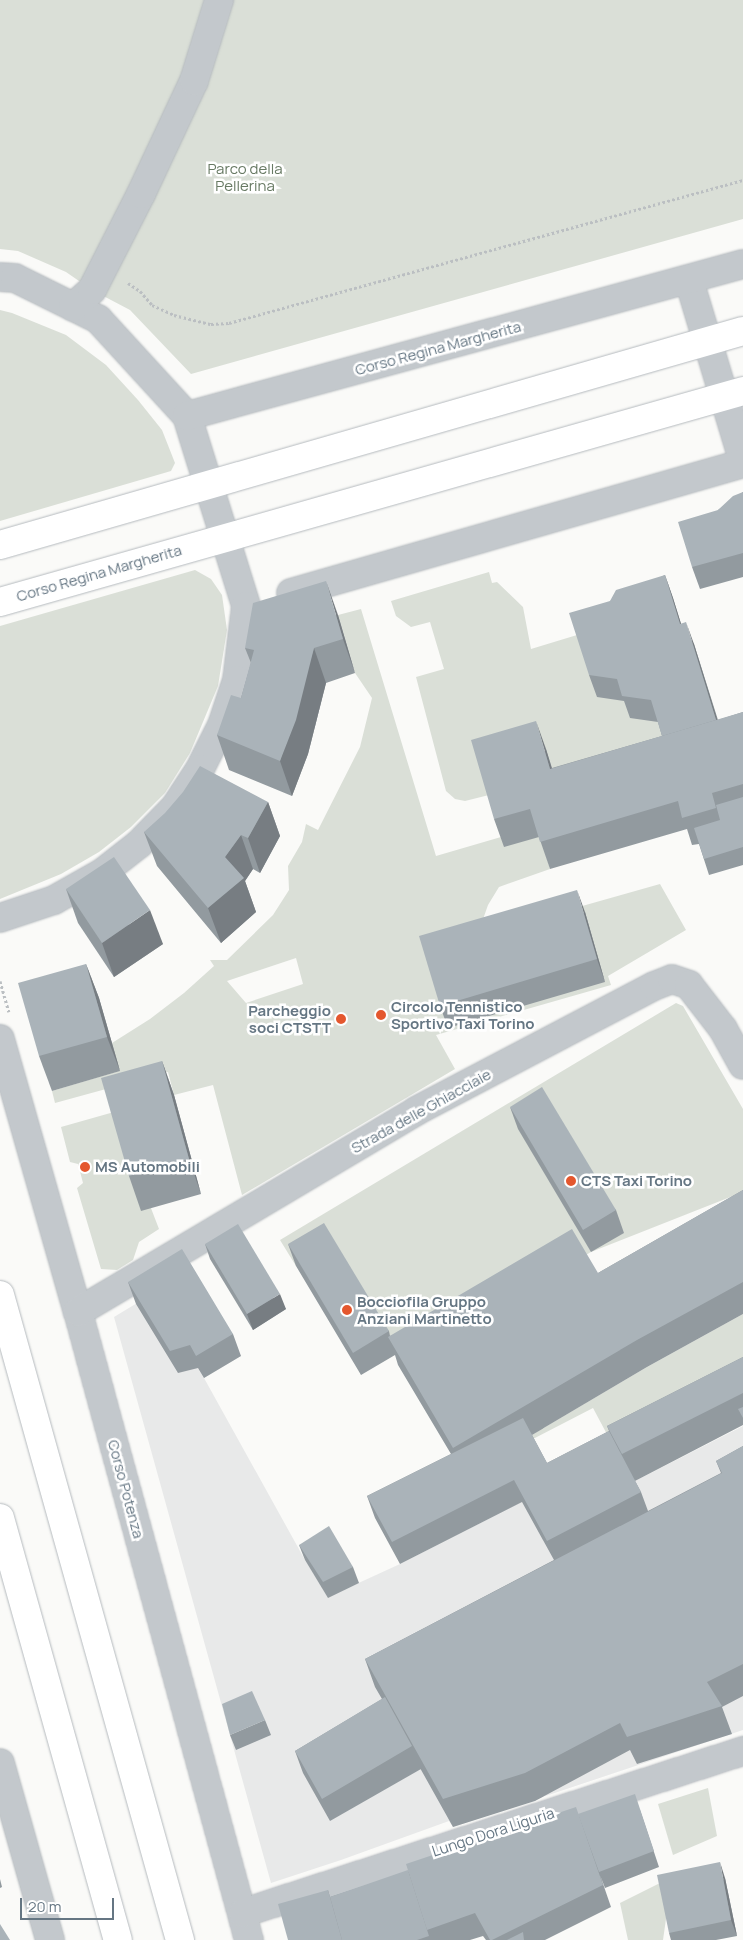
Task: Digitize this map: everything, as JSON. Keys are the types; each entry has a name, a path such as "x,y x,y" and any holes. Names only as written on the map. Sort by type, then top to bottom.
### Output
{"main road":[{"path":"0,545 743,331"},
{"name":"Corso Regina Margherita","path":"0,602 226,536 734,394"},
{"path":"0,1296 180,1940"},
{"path":"0,1518 118,1940"}],"street":[{"path":"73,307 92,290 194,82 219,0"},
{"name":"Corso Regina Margherita","path":"187,416 743,264"},
{"path":"0,277 15,278 98,319 187,416 226,536 246,606 237,680 222,725 200,769 175,807 139,844 102,873 54,900 0,918"},
{"path":"246,606 743,462 734,394 707,342 689,280"},
{"name":"Strada delle Ghiacciaie","path":"78,1312 416,1111 654,986 672,979 689,985 723,1029 743,1065"},
{"name":"Corso Potenza","path":"0,1039 78,1312 249,1940"},
{"name":"Lungo Dora Liguria","path":"243,1913 743,1750"},
{"path":"0,1763 50,1940"}],"path":[{"path":"105,265 140,291 152,305 174,315 211,324 229,323 743,180"}],"shaded area":[{"path":"190,1271 241,1356 204,1378 305,1560 328,1597 400,1564 617,1453 633,1482 743,1426 743,1730 453,1827 449,1821 271,1883 114,1317"}],"green space":[{"name":"Parco della Pellerina","path":"0,0 743,0 743,219 191,374 130,310 92,290 66,272 18,251 0,249"},
{"path":"0,310 66,335 106,365 162,430 175,463 171,471 0,521"},
{"path":"195,570 211,579 222,595 227,630 218,686 190,753 165,793 131,827 99,852 61,874 0,899 0,626"},
{"path":"489,572 492,583 497,582 523,607 531,649 577,635 625,701 660,723 673,765 560,796 546,749 489,795 465,801 455,799 446,791 416,677 444,669 430,622 411,627 396,616 391,601"},
{"path":"361,609 436,856 501,837 540,836 550,869 499,887 488,905 481,925 483,934 660,884 686,930 608,976 611,985 436,1035 455,1069 242,1195 213,1085 174,1095 168,1072 55,1103 52,1091 119,1071 112,1043 150,1019 184,993 214,966 210,960 227,960 273,915 289,890 288,866 302,842 306,824 318,830 360,747 372,698 355,673 338,615","holes":["296,958 303,984 246,1003 227,981"]},
{"path":"676,1003 683,1006 743,1109 743,1192 591,1252 403,1362 332,1245 296,1266 280,1240"},
{"path":"114,1112 159,1229 139,1242 133,1260 117,1270 101,1269 77,1188 83,1183 78,1164 70,1162 61,1127"},
{"path":"743,1314 743,1389 617,1453 593,1408 531,1440 528,1437 647,1367"},
{"path":"708,1788 717,1836 673,1855 658,1804"},
{"path":"660,1883 667,1912 663,1940 628,1940 620,1903"}],"building":[{"path":"743,492 743,553 692,567 678,522 718,510 733,496"},
{"path":"665,575 680,624 686,622 716,720 662,736 651,700 622,696 617,679 589,675 569,613 610,601 616,590"},
{"path":"326,581 343,639 314,648 296,720 280,761 217,735 231,695 241,698 254,650 245,648 253,603"},
{"path":"743,712 743,784 712,793 716,808 682,818 678,801 540,842 530,809 494,819 471,740 536,721 550,769"},
{"path":"200,766 268,802 248,838 241,835 225,857 244,878 208,908 144,832 165,813 183,792"},
{"path":"743,797 743,847 704,859 694,828 720,820 716,805"},
{"path":"114,857 150,910 102,943 66,889"},
{"path":"577,890 597,959 440,1006 419,936"},
{"path":"86,964 107,1037 39,1056 18,983"},
{"path":"162,1061 189,1159 129,1176 101,1078"},
{"name":"CTS Taxi Torino","path":"542,1087 616,1210 583,1230 510,1107"},
{"path":"743,1190 743,1282 637,1340 453,1448 388,1337 572,1229 598,1273"},
{"name":"Bocciofila Gruppo Anziani Martinetto","path":"324,1223 389,1331 353,1353 288,1244"},
{"path":"238,1224 280,1294 247,1314 205,1244"},
{"path":"182,1249 233,1334 196,1356 190,1345 170,1351 128,1282"},
{"path":"743,1357 743,1393 622,1454 607,1426"},
{"path":"743,1407 743,1418 738,1409"},
{"path":"523,1418 547,1463 609,1431 641,1492 547,1541 514,1480 392,1542 367,1496"},
{"path":"743,1446 743,1664 707,1682 722,1706 627,1737 620,1723 525,1773 443,1799 365,1659 722,1473 716,1461"},
{"path":"329,1526 353,1567 323,1582 299,1545"},
{"path":"252,1691 265,1720 230,1735 222,1704"},
{"path":"385,1697 412,1746 322,1799 295,1751"},
{"path":"635,1794 654,1851 599,1872 578,1814"},
{"path":"576,1807 603,1885 492,1940 490,1940 475,1913 427,1930 406,1864"},
{"path":"720,1862 731,1920 669,1933 657,1875"},
{"path":"408,1870 429,1936 417,1940 342,1940 330,1897"},
{"path":"328,1890 342,1940 288,1940 278,1904"},
{"path":"0,1924 10,1940 0,1940"},
{"path":"523,1932 524,1940 507,1940"}],"place":[{"name":"Circolo Tennistico Sportivo Taxi Torino","path":"381,1015"},
{"name":"Parcheggio soci CTSTT","path":"341,1019"},
{"name":"MS Automobili","path":"85,1167"},
{"name":"CTS Taxi Torino","path":"571,1181"},
{"name":"Bocciofila Gruppo Anziani Martinetto","path":"347,1310"}]}
